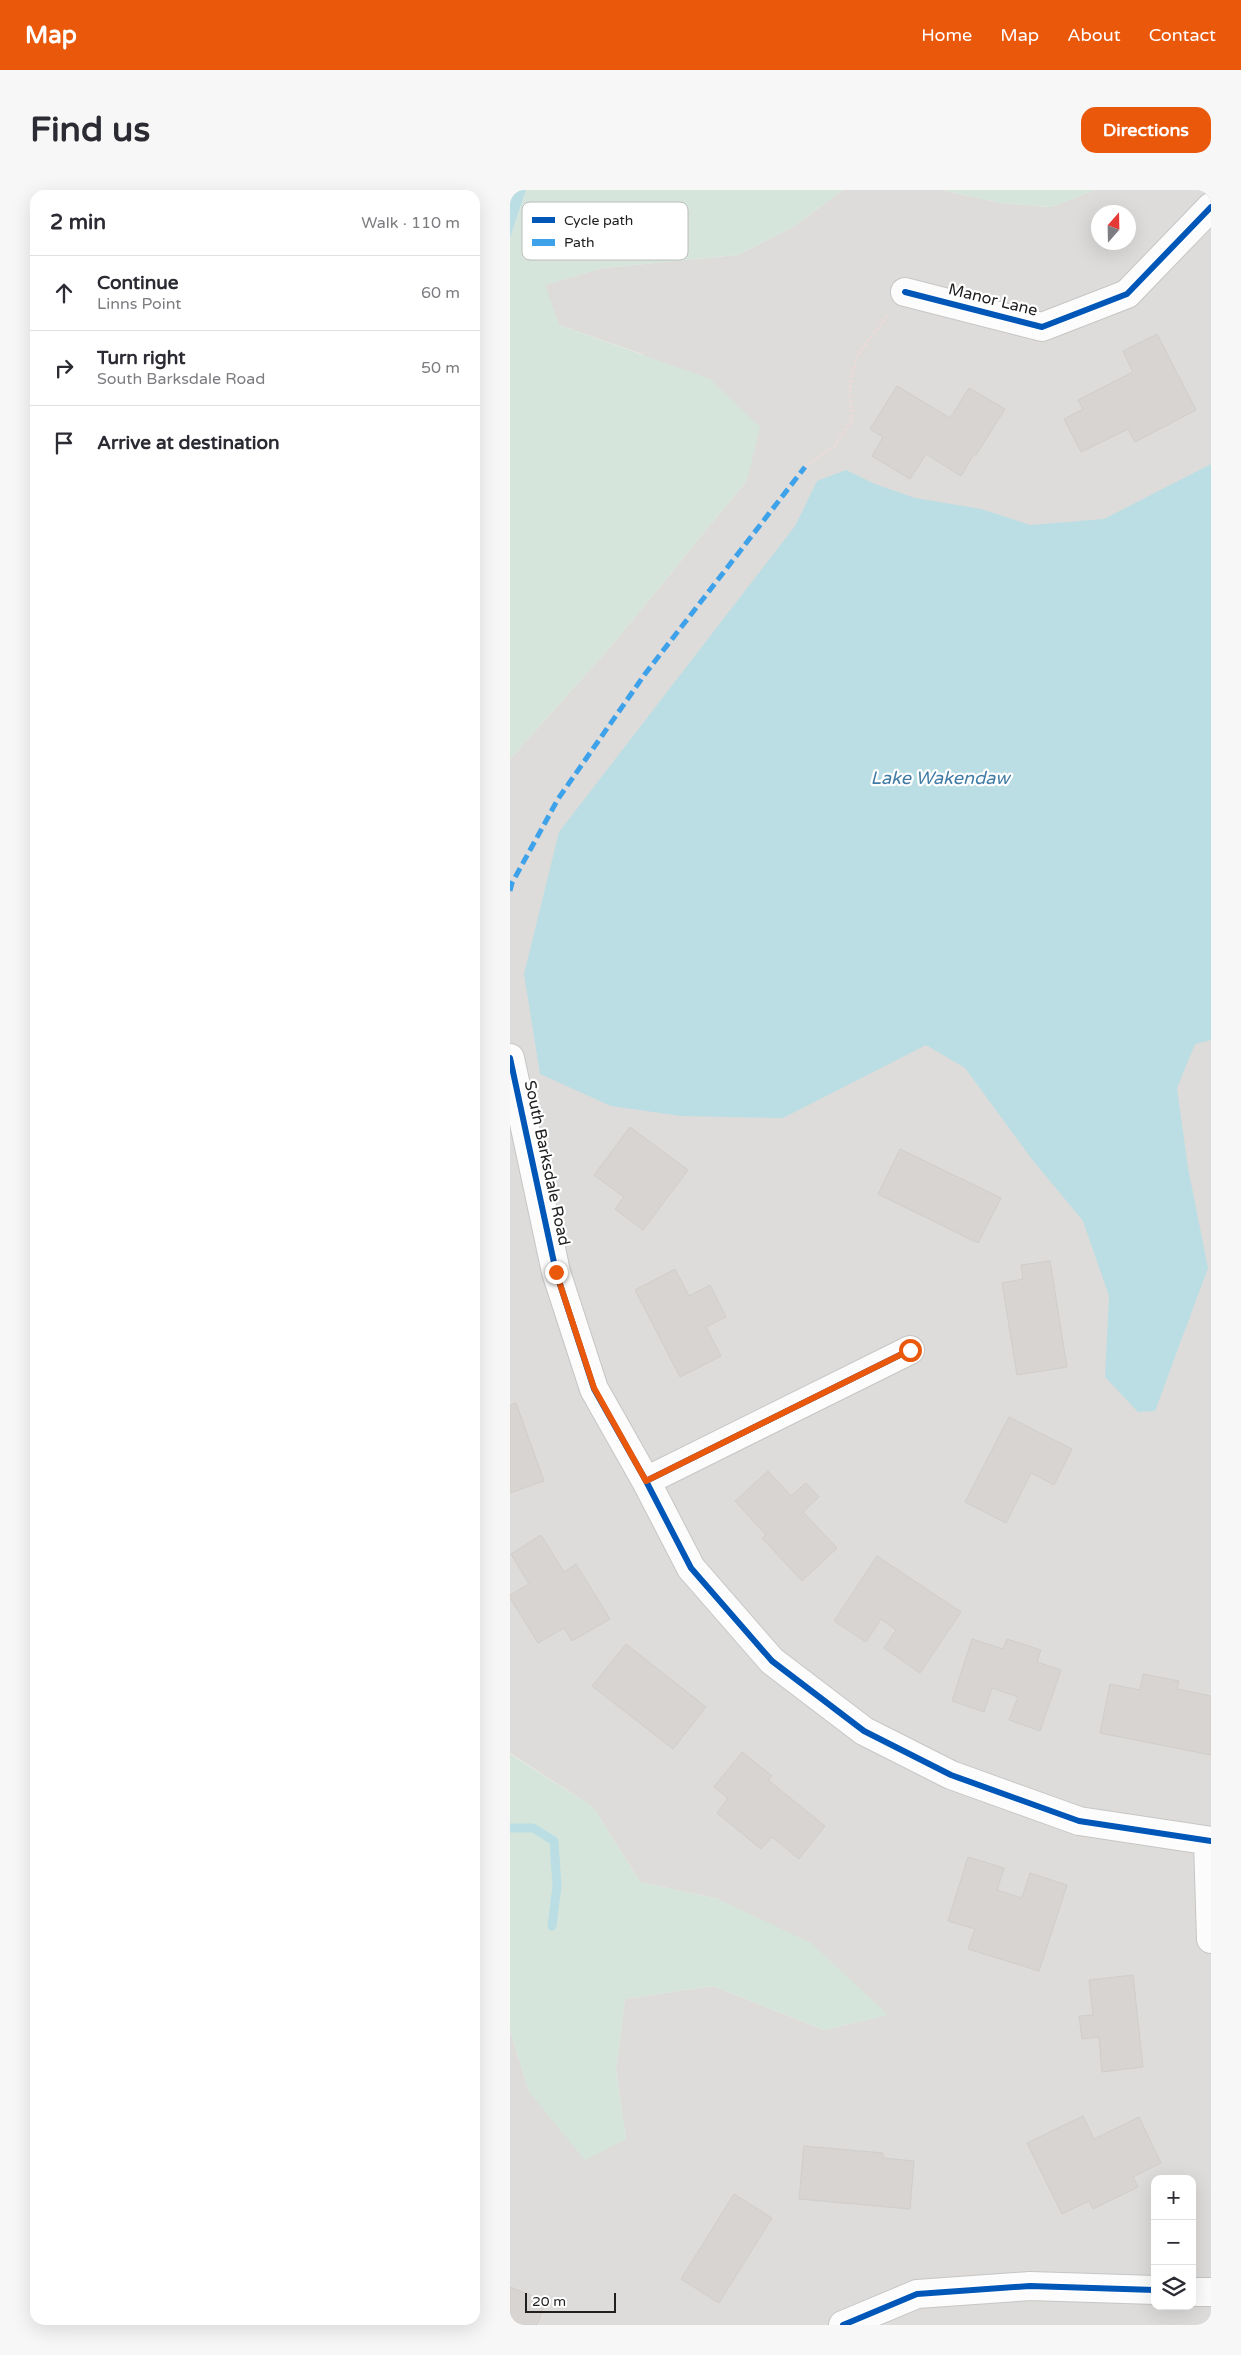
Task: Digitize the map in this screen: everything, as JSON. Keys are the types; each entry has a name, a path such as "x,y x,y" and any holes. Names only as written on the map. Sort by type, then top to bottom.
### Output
{"street":[{"name":"Manor Lane","path":"905,292 1042,327 1127,294 1211,207"},
{"name":"South Barksdale Road","path":"510,1058 556,1272 594,1388 646,1481 691,1568 772,1660 864,1731 951,1774 1079,1821 1210,1841"},
{"path":"646,1481 910,1350"},
{"path":"1210,1841 1211,1939"},
{"path":"844,2325 917,2294 1030,2286 1151,2290"},
{"path":"1196,2292 1211,2292"}],"path":[{"path":"805,467 834,446 852,419 850,383 857,356 905,292"}],"shaded area":[{"path":"526,190 843,190 793,227 738,255 688,260 688,202 522,202"},
{"path":"843,190 942,190 1001,203 1051,207 1095,190 1211,190 1211,2325 510,2325 510,2030 529,2092 626,2139 616,2071 625,1999 713,1986 824,2030 887,2015 718,1899 640,1882 593,1807 510,1753 510,759 613,644 747,480 642,354 559,325 544,285 603,268 738,255 793,227"},
{"path":"942,190 1095,190 1051,207 1001,203"},
{"path":"522,202 522,260 686,260 603,268 545,285 559,325 710,379 760,427 747,480 613,644 510,759 510,238"},
{"path":"510,1754 593,1807 640,1882 718,1899 811,1943 888,2015 824,2030 713,1986 625,1999 616,2071 626,2139 585,2160 529,2092 510,2030"}],"water":[{"path":"510,190 526,190 510,238"},
{"name":"Lake Wakendaw","path":"1211,464 1211,1040 1195,1044 1177,1088 1188,1168 1208,1268 1155,1411 1138,1412 1105,1377 1109,1296 1083,1221 1031,1158 965,1068 926,1045 783,1118 681,1116 611,1106 540,1074 524,974 559,832 795,526 817,481 846,470 875,484 915,498 981,509 1030,525 1104,519"}],"building":[{"path":"1157,334 1196,410 1135,442 1128,429 1081,452 1064,419 1083,409 1078,400 1133,372 1123,351"},
{"path":"897,386 950,418 969,388 1005,409 961,476 926,454 910,479 872,456 883,437 870,429"},
{"path":"630,1127 688,1170 643,1230 615,1209 624,1197 594,1175"},
{"path":"900,1149 1001,1198 978,1243 878,1194"},
{"path":"1050,1261 1067,1367 1017,1375 1002,1283 1023,1279 1021,1265"},
{"path":"675,1269 689,1296 710,1285 726,1317 706,1327 721,1356 680,1377 635,1290"},
{"path":"516,1403 544,1481 510,1493 510,1405"},
{"path":"1009,1417 1072,1449 1054,1485 1031,1473 1006,1523 965,1502"},
{"path":"768,1471 791,1496 806,1483 819,1497 803,1512 837,1548 802,1581 762,1538 766,1535 735,1501"},
{"path":"541,1535 564,1572 576,1564 610,1619 572,1641 564,1628 538,1643 510,1598 510,1595 529,1584 511,1554"},
{"path":"877,1556 961,1612 920,1673 884,1648 896,1630 881,1619 866,1642 834,1621"},
{"path":"972,1639 1003,1649 1007,1639 1041,1650 1037,1662 1061,1670 1040,1731 1009,1720 1018,1697 992,1688 984,1712 952,1701"},
{"path":"626,1644 706,1707 673,1749 592,1686"},
{"path":"1143,1674 1179,1681 1177,1689 1211,1696 1211,1755 1100,1733 1110,1684 1140,1690"},
{"path":"742,1752 772,1776 768,1780 825,1826 799,1859 772,1837 761,1849 717,1813 728,1798 714,1787"},
{"path":"968,1857 1004,1868 997,1890 1022,1898 1030,1873 1067,1885 1039,1971 968,1949 975,1929 948,1921"},
{"path":"1133,1975 1143,2067 1102,2072 1099,2037 1082,2039 1079,2016 1093,2015 1089,1980"},
{"path":"1083,2116 1094,2139 1139,2117 1161,2163 1133,2177 1138,2187 1093,2209 1089,2201 1062,2214 1027,2143"},
{"path":"804,2146 883,2153 883,2158 914,2161 910,2209 799,2199"},
{"path":"734,2194 772,2218 719,2303 681,2279"},
{"path":"510,2287 546,2301 537,2325 510,2325"}],"waterway":[{"path":"510,1828 533,1828 554,1841 557,1886 552,1926"}],"marked path":[{"path":"510,891 512,883 558,799 645,674 805,467"}],"cycle path":[{"path":"905,292 1042,327 1127,294 1211,207"},
{"path":"510,1058 556,1272 594,1389 646,1481 691,1568 772,1661 864,1731 951,1775 1079,1821 1211,1841"},
{"path":"646,1481 910,1350"},
{"path":"843,2325 917,2294 1030,2286 1151,2290"}],"route":[{"path":"556,1272 594,1388 646,1481 910,1350"}]}
